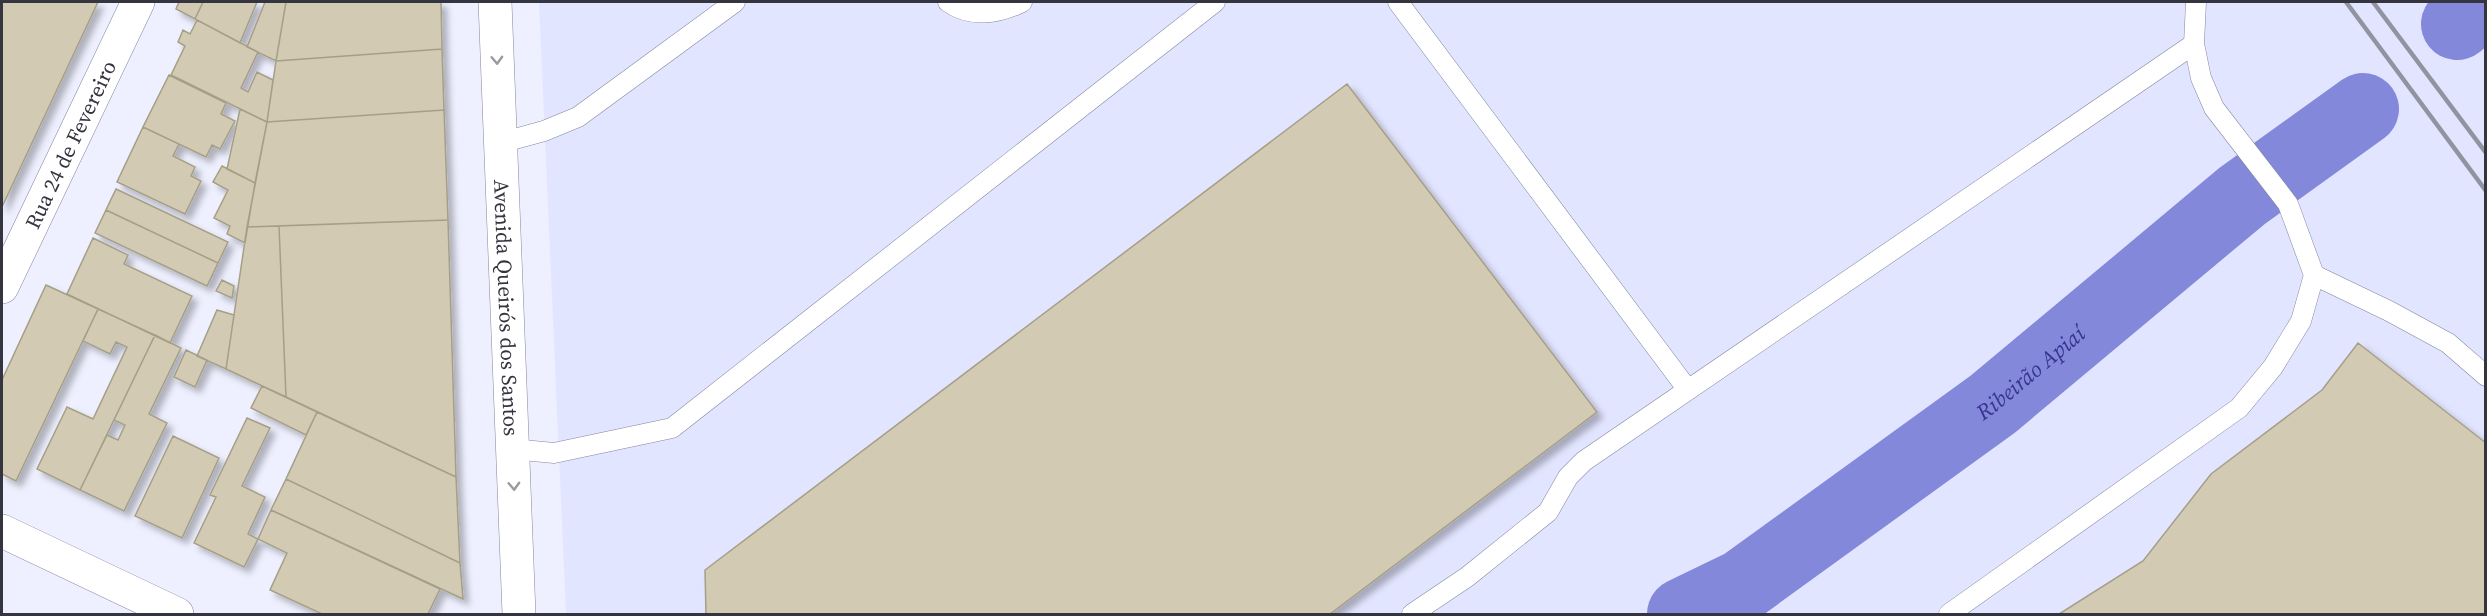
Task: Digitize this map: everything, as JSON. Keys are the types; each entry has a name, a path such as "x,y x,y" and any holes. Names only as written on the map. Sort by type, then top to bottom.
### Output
{"main road":[{"name":"Rua 24 de Fevereiro","path":"2,287 138,2"},
{"name":"Avenida Queirós dos Santos","path":"495,2 519,615"},
{"path":"2,531 177,615"}],"lane":[{"path":"500,142 544,131 578,117 735,2"},
{"path":"948,2 955,7 976,13 997,12 1022,2"},
{"path":"512,449 554,453 672,428 1215,2"},
{"path":"1398,2 1688,390"},
{"path":"1949,615 2239,408 2273,367 2301,321 2314,275 2288,204 2214,108 2201,78 2194,44 2196,2"},
{"path":"1412,615 1467,577 1548,512 1568,477 1584,461 2194,44"},
{"path":"2314,275 2389,311 2448,343 2486,376"}],"shaded area":[{"path":"539,2 2485,2 2485,614 566,614"}],"building":[{"path":"2,2 98,2 2,207"},
{"path":"179,2 203,2 195,19 176,9"},
{"path":"203,2 257,2 240,43 195,19"},
{"path":"265,2 286,2 276,61 247,47"},
{"path":"286,2 441,2 442,49 276,61"},
{"path":"197,20 258,52 241,88 248,92 257,72 273,80 267,122 171,75 185,46 178,42 183,30 190,34"},
{"path":"442,49 444,110 267,122 276,61"},
{"path":"169,75 226,103 221,114 235,121 220,149 212,145 206,157 143,127"},
{"path":"1347,84 1597,412 1330,614 706,614 705,570"},
{"path":"240,109 267,122 255,183 227,169"},
{"path":"444,110 448,220 247,227 267,122"},
{"path":"143,127 179,144 173,156 195,167 191,176 201,181 185,214 117,182"},
{"path":"222,166 255,183 245,243 227,234 230,226 214,218 228,190 213,182"},
{"path":"116,189 228,242 218,263 106,210"},
{"path":"106,210 218,263 207,286 95,233"},
{"path":"448,220 456,477 286,397 279,226"},
{"path":"279,226 286,397 226,369 247,227"},
{"path":"93,238 128,255 124,264 192,296 170,343 67,294"},
{"path":"222,280 234,286 232,298 216,291"},
{"path":"46,285 98,309 16,481 2,474 2,380"},
{"path":"98,309 155,335 80,490 37,469 67,407 93,419 127,347 116,342 110,354 83,341"},
{"path":"217,310 234,315 226,369 197,356"},
{"path":"155,335 181,348 149,414 167,423 124,511 80,490 107,435 118,440 125,425 114,420"},
{"path":"2358,343 2486,443 2486,614 2059,614 2143,561 2211,474 2322,390"},
{"path":"186,350 207,360 195,387 174,377"},
{"path":"262,386 317,412 306,435 251,408"},
{"path":"317,412 456,477 460,563 286,479"},
{"path":"247,418 270,428 242,486 265,497 248,534 258,539 244,567 194,543 216,497 210,495"},
{"path":"173,436 219,458 182,538 135,516"},
{"path":"286,479 460,563 463,599 271,510"},
{"path":"271,510 440,589 428,614 322,614 270,590 287,553 258,539"}],"waterway":[{"name":"Ribeirão Apiaí","path":"2457,24 2484,2"},
{"name":"Ribeirão Apiaí","path":"1683,614 1743,585 1993,404 2242,196 2363,109"}],"railway":[{"path":"2346,2 2486,191"},
{"path":"2373,2 2486,153"}]}
